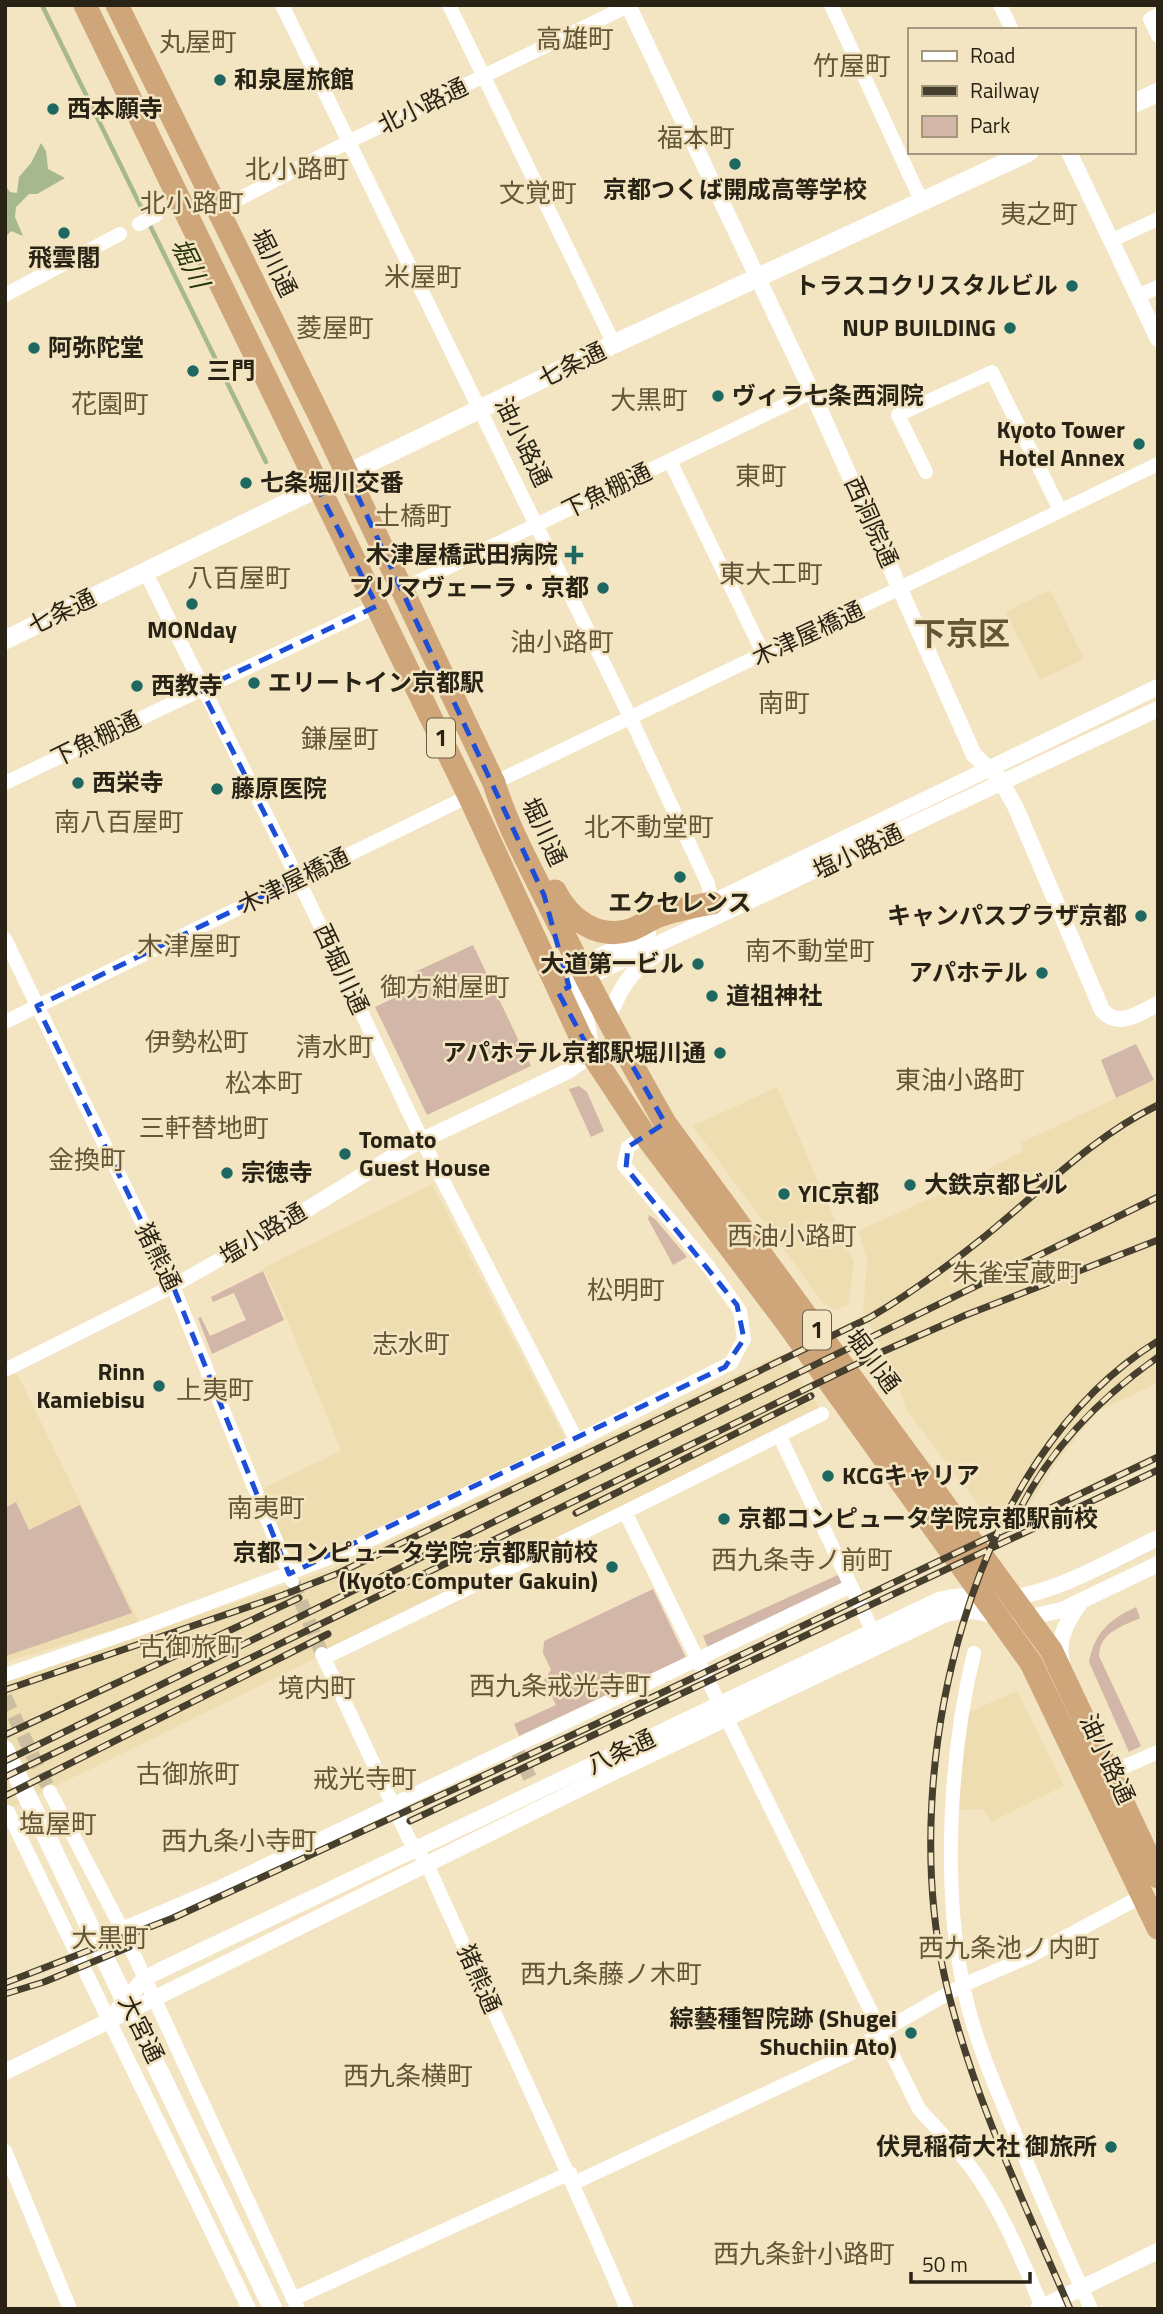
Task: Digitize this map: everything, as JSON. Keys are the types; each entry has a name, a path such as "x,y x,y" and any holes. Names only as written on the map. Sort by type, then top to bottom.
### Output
{"highway":[{"name":"堀川通","path":"85,5 317,487 470,796 573,981 607,1020 665,1123 1029,1619"},
{"name":"堀川通","path":"117,5 347,473 494,783 500,803 544,895 573,981 592,1054 645,1135 794,1334 999,1617"},
{"name":"1","path":"494,783 511,798 560,901 582,924 600,931 625,931 662,914 713,911"},
{"name":"油小路通","path":"999,1617 1044,1687 1158,1928"},
{"name":"油小路通","path":"1029,1619 1066,1677 1158,1877"}],"main road":[{"path":"1135,103 1158,92"},
{"name":"七条通","path":"5,640 614,344 1024,154"},
{"name":"大宮通","path":"5,1750 273,2309"}],"street":[{"name":"油小路通","path":"282,5 534,526 631,719 708,884 713,911"},
{"path":"449,5 614,344"},
{"path":"831,5 921,200"},
{"path":"1000,5 1011,28"},
{"name":"北小路通","path":"218,211 348,142 629,6"},
{"name":"西洞院通","path":"629,6 812,392 974,755 991,769 1003,784 1102,1010 1114,1019 1126,1019 1158,1004"},
{"path":"1154,17 1158,36"},
{"path":"1070,154 1158,339"},
{"path":"139,224 156,215"},
{"path":"1112,240 1158,219"},
{"path":"5,295 120,234"},
{"path":"1138,296 1158,287"},
{"path":"926,472 898,415 992,372 1060,510"},
{"name":"下魚棚通","path":"403,589 812,392"},
{"path":"670,461 764,655"},
{"name":"木津屋橋通","path":"494,783 1158,464"},
{"name":"西堀川通","path":"145,571 201,689 298,879 422,1140 578,1441"},
{"name":"下魚棚通","path":"5,783 377,606"},
{"name":"塩小路通","path":"573,981 1158,687"},
{"name":"塩小路通","path":"713,911 1003,784 1158,709"},
{"name":"木津屋橋通","path":"5,1022 470,796"},
{"path":"628,1058 592,1054 623,985 640,965 691,938 713,911"},
{"name":"猪熊通","path":"5,939 173,1286 291,1578"},
{"name":"塩小路通","path":"5,1370 173,1286 422,1140 568,1072 592,1054"},
{"path":"5,1675 291,1578 578,1441 725,1367 740,1352 744,1339 743,1318 737,1305 626,1168 624,1158 628,1147 665,1123"},
{"path":"822,1414 625,1512 919,2109 972,2169 989,2194 1012,2237 1041,2308 1158,2251"},
{"path":"780,1437 873,1632"},
{"name":"猪熊通","path":"625,1512 323,1656 415,1850 427,1864 572,2178 627,2309"},
{"name":"八条通","path":"5,2072 427,1864 939,1600 969,1593 1013,1597 1049,1588 1158,1538"},
{"name":"八条通","path":"108,2022 144,1979 415,1850 534,1786 722,1713 946,1614 960,1610 977,1610 999,1617 1029,1619 1081,1601 1158,1564"},
{"path":"122,1929 216,1889 851,1586"},
{"path":"1066,1677 1060,1645 1064,1630 1081,1601"},
{"path":"974,1653 953,1786 954,1907 963,1985 1000,2099 1055,2233 1091,2309"},
{"path":"1110,1773 1158,1752"},
{"path":"249,2309 209,2219 108,2022 8,1816 52,1794 122,1929 296,2304 850,2054 891,2026 963,1985 1028,1957 1142,1896"},
{"path":"5,2151 69,2309"}],"highlighted area":[{"path":"347,473 544,895 569,987 558,992 591,1053 628,1058 665,1123 628,1147 626,1168 737,1305 744,1339 725,1367 289,1574 173,1286 37,1006 298,879 201,689 377,606 317,487"}],"shaded area":[{"path":"41,143 46,151 48,169 65,178 37,194 29,194 16,207 15,217 23,236 11,231 5,238 5,185 10,192 17,193 19,177 31,163"},
{"path":"1050,590 1084,659 1040,680 1005,612"},
{"path":"1155,1080 1158,1087 1158,1383 1098,1411 1054,1466 1031,1504 994,1525 907,1411 893,1370 863,1312 867,1259 858,1231 942,1193 1023,1151 1020,1143"},
{"name":"YIC京都","path":"777,1087 854,1263 848,1305 835,1310 824,1304 693,1126"},
{"path":"432,1184 566,1440 295,1566 261,1489 341,1451 263,1268"},
{"path":"781,1354 819,1406 818,1411 5,1811 5,1682 331,1569"},
{"path":"11,1373 18,1375 139,1622 5,1662 5,1376"},
{"path":"1017,1691 1064,1786 991,1822 983,1809 956,1810 965,1714"}],"green space":[{"path":"473,945 531,1066 427,1115 375,1007 421,985 415,972"},
{"path":"1136,1044 1154,1080 1116,1098 1101,1060"},
{"path":"579,1086 587,1092 604,1131 591,1137 569,1089"},
{"path":"649,1215 687,1257 673,1265 648,1219"},
{"path":"263,1271 284,1320 212,1354 198,1318 201,1317 210,1336 246,1320 234,1293 213,1302 211,1297"},
{"path":"16,1502 29,1530 80,1505 132,1613 6,1656 5,1508"},
{"path":"840,1574 844,1581 838,1589 709,1650 703,1636"},
{"path":"653,1589 686,1658 519,1736 514,1724 556,1705 544,1680 551,1670 543,1653 544,1641"},
{"path":"1136,1607 1140,1618 1107,1636 1099,1656 1141,1746 1129,1752 1089,1662 1099,1635 1111,1622"}],"waterway":[{"name":"堀川","path":"42,5 266,462"}],"tunnel":[{"path":"293,1582 322,1654"},
{"path":"5,1697 50,1792"},
{"path":"515,1746 531,1780"}],"railway":[{"path":"5,1690 283,1595 339,1573 869,1318 939,1272 1109,1134 1158,1105"},
{"path":"5,1761 1158,1197"},
{"path":"5,1777 884,1351 966,1315 1158,1240"},
{"path":"1070,2309 999,2144 955,2018 944,1974 932,1892 932,1805 942,1714 963,1624 995,1538 1038,1460 1092,1393 1158,1341"},
{"path":"1011,1528 1038,1477 1072,1432 1113,1393 1158,1357"},
{"path":"576,1513 811,1396"},
{"path":"5,1983 173,1918 596,1724 1158,1457"},
{"path":"410,1821 1158,1470"},
{"path":"5,1735 299,1598"},
{"path":"5,1796 328,1634"},
{"path":"5,1994 44,1982 129,1947"}],"place":[{"name":"和泉屋旅館","path":"220,80"},
{"name":"西本願寺","path":"53,109"},
{"name":"京都つくば開成高等学校","path":"735,164"},
{"name":"飛雲閣","path":"64,233"},
{"name":"トラスコクリスタルビル","path":"1072,286"},
{"name":"NUP BUILDING","path":"1010,328"},
{"name":"阿弥陀堂","path":"34,348"},
{"name":"三門","path":"193,371"},
{"name":"ヴィラ七条西洞院","path":"718,396"},
{"name":"Kyoto Tower Hotel Annex","path":"1139,444"},
{"name":"七条堀川交番","path":"246,483"},
{"name":"木津屋橋武田病院","path":"574,555"},
{"name":"プリマヴェーラ・京都","path":"603,588"},
{"name":"MONday","path":"192,604"},
{"name":"エリートイン京都駅","path":"254,683"},
{"name":"西教寺","path":"137,686"},
{"name":"西栄寺","path":"78,783"},
{"name":"藤原医院","path":"217,789"},
{"name":"エクセレンス","path":"680,877"},
{"name":"キャンパスプラザ京都","path":"1141,916"},
{"name":"大道第一ビル","path":"698,964"},
{"name":"アパホテル","path":"1042,973"},
{"name":"道祖神社","path":"712,996"},
{"name":"アパホテル京都駅堀川通","path":"720,1053"},
{"name":"Tomato Guest House","path":"345,1154"},
{"name":"宗徳寺","path":"227,1173"},
{"name":"大鉄京都ビル","path":"910,1185"},
{"name":"YIC京都","path":"784,1194"},
{"name":"Rinn Kamiebisu","path":"159,1386"},
{"name":"KCGキャリア","path":"828,1476"},
{"name":"京都コンピュータ学院京都駅前校","path":"724,1519"},
{"name":"京都コンピュータ学院 京都駅前校 (Kyoto Computer Gakuin)","path":"612,1567"},
{"name":"綜藝種智院跡 (Shugei Shuchiin Ato)","path":"911,2033"},
{"name":"伏見稲荷大社 御旅所","path":"1111,2147"}],"district":[{"name":"高雄町","path":"575,39"},
{"name":"丸屋町","path":"198,42"},
{"name":"竹屋町","path":"852,66"},
{"name":"福本町","path":"696,138"},
{"name":"北小路町","path":"297,169"},
{"name":"文覚町","path":"538,193"},
{"name":"北小路町","path":"192,203"},
{"name":"夷之町","path":"1039,214"},
{"name":"米屋町","path":"423,277"},
{"name":"菱屋町","path":"335,328"},
{"name":"大黒町","path":"649,400"},
{"name":"花園町","path":"110,404"},
{"name":"東町","path":"761,476"},
{"name":"土橋町","path":"413,516"},
{"name":"東大工町","path":"771,574"},
{"name":"八百屋町","path":"239,578"},
{"name":"下京区","path":"962,634"},
{"name":"油小路町","path":"562,642"},
{"name":"南町","path":"784,703"},
{"name":"鎌屋町","path":"340,739"},
{"name":"南八百屋町","path":"119,822"},
{"name":"北不動堂町","path":"649,827"},
{"name":"木津屋町","path":"189,946"},
{"name":"南不動堂町","path":"810,951"},
{"name":"御方紺屋町","path":"445,987"},
{"name":"伊勢松町","path":"197,1042"},
{"name":"清水町","path":"335,1047"},
{"name":"東油小路町","path":"960,1080"},
{"name":"松本町","path":"264,1083"},
{"name":"三軒替地町","path":"204,1128"},
{"name":"金換町","path":"87,1160"},
{"name":"西油小路町","path":"792,1236"},
{"name":"朱雀宝蔵町","path":"1017,1273"},
{"name":"松明町","path":"626,1290"},
{"name":"志水町","path":"411,1344"},
{"name":"上夷町","path":"215,1390"},
{"name":"南夷町","path":"266,1508"},
{"name":"西九条寺ノ前町","path":"802,1560"},
{"name":"古御旅町","path":"191,1647"},
{"name":"西九条戒光寺町","path":"560,1686"},
{"name":"境内町","path":"317,1688"},
{"name":"古御旅町","path":"188,1774"},
{"name":"戒光寺町","path":"365,1779"},
{"name":"塩屋町","path":"58,1824"},
{"name":"西九条小寺町","path":"239,1841"},
{"name":"大黒町","path":"110,1938"},
{"name":"西九条池ノ内町","path":"1009,1948"},
{"name":"西九条藤ノ木町","path":"611,1974"},
{"name":"西九条横町","path":"408,2076"},
{"name":"西九条針小路町","path":"804,2254"}]}
